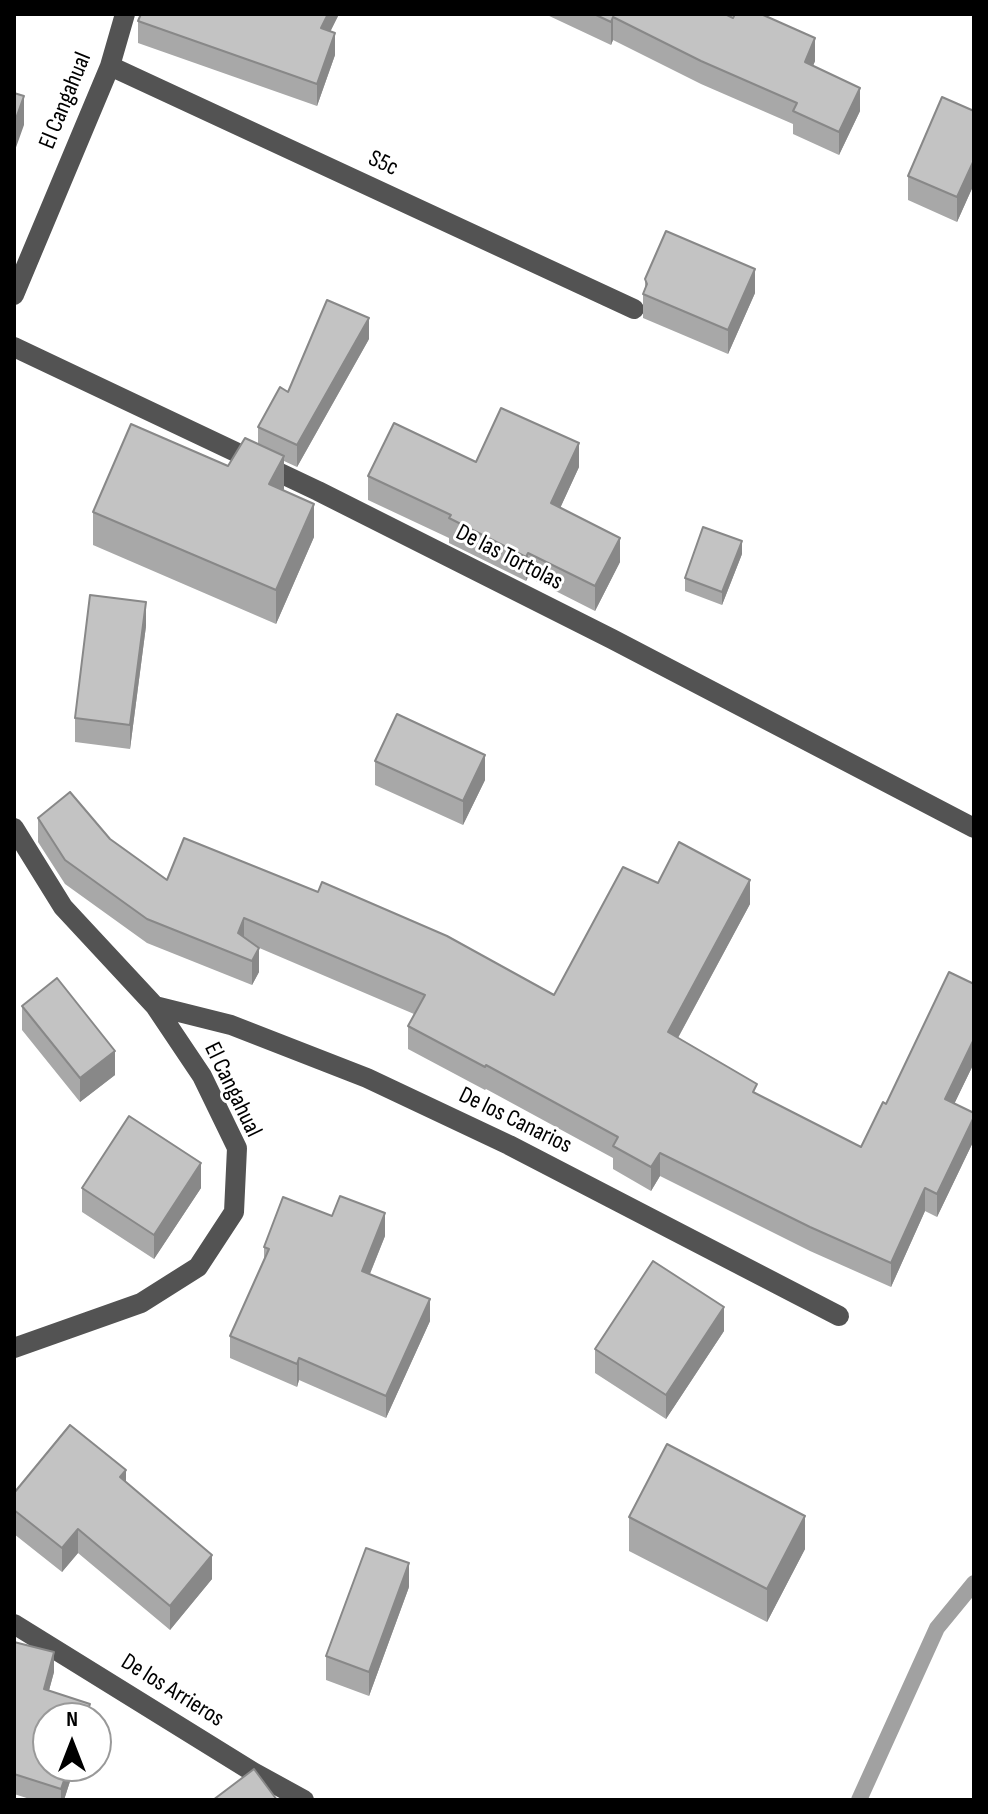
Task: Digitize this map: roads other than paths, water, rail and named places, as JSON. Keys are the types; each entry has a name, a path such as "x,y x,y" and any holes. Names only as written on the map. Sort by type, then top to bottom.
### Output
{"street":[{"name":"El Cangahual","path":"14,295 110,66 125,14"},
{"name":"S5c","path":"110,66 634,309"},
{"name":"De las Tortolas","path":"14,347 346,505 598,631 974,828"},
{"name":"El Cangahual","path":"14,828 63,907 155,1006 202,1076 237,1148 234,1212 198,1267 141,1303 14,1348"},
{"name":"De los Canarios","path":"155,1006 231,1025 367,1078 509,1145 839,1316"},
{"name":"De los Arrieros","path":"14,1624 253,1772 304,1800"}],"waterway":[{"path":"859,1800 937,1628 974,1583"}]}
